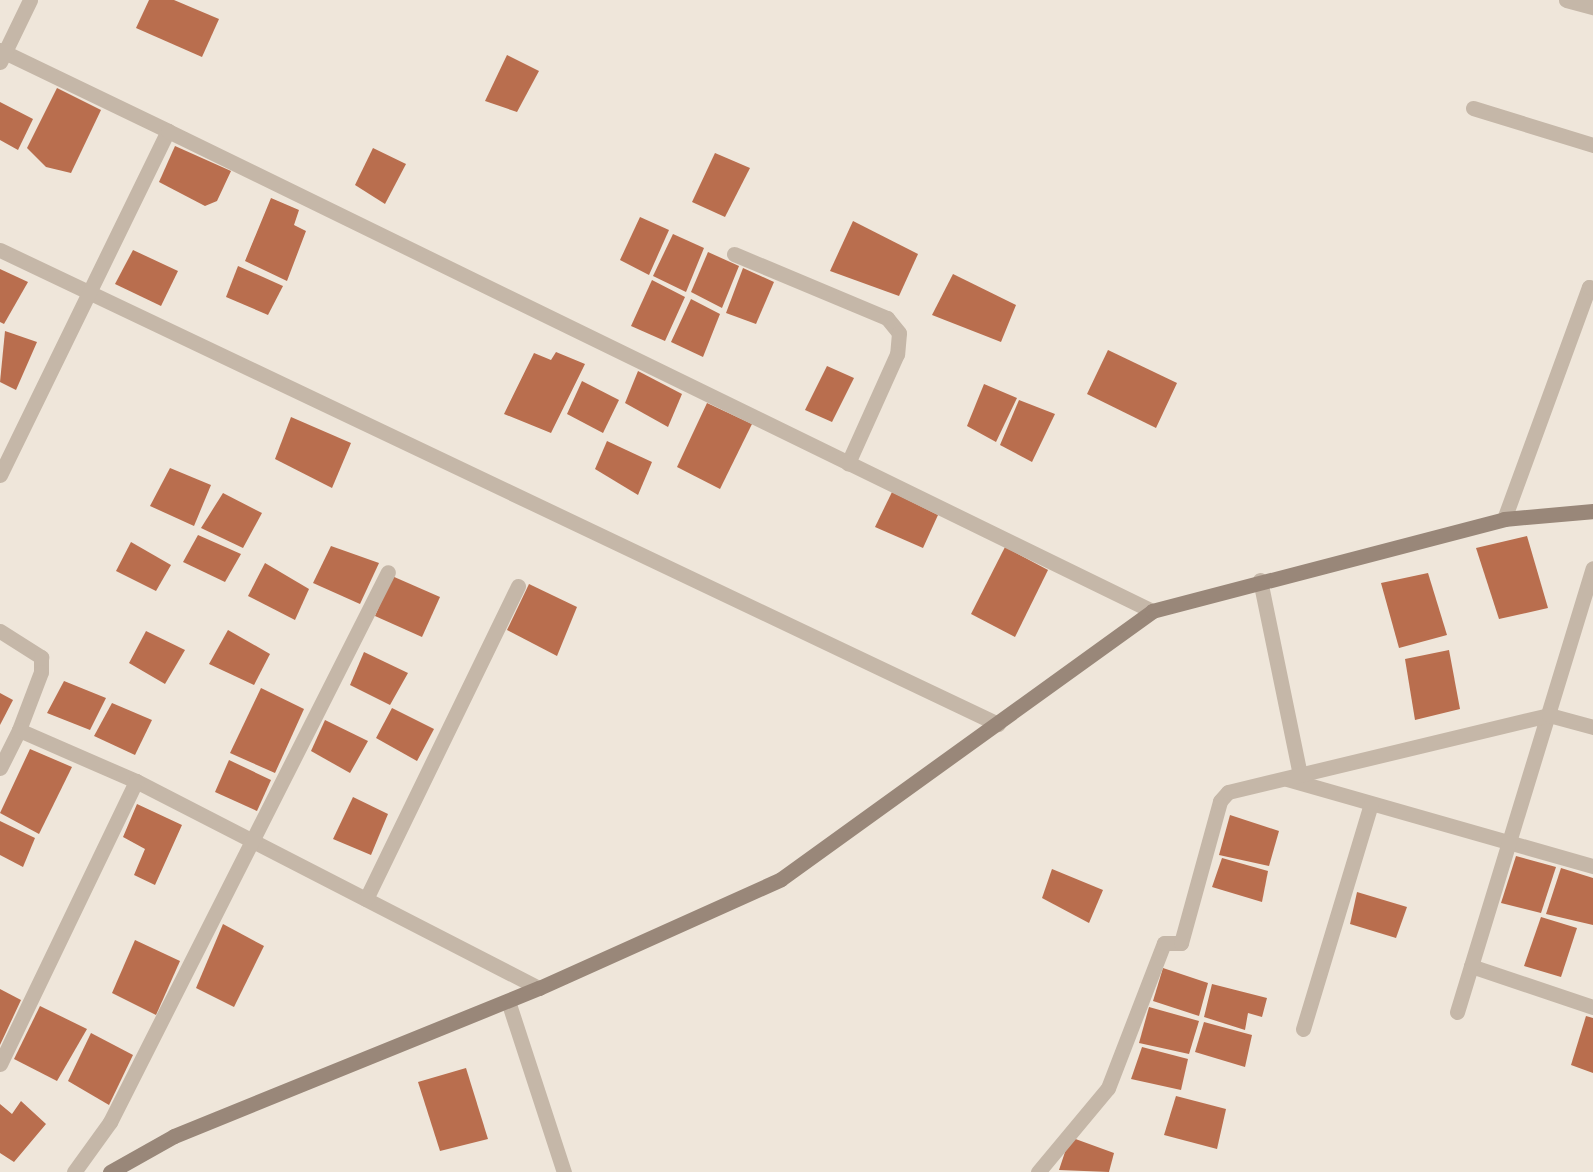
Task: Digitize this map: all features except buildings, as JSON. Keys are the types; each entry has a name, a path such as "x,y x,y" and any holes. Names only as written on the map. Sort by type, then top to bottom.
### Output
{"street":[{"path":"30,0 2,55 168,131 1152,611"},
{"path":"1566,0 1593,7"},
{"path":"1473,108 1593,145"},
{"path":"0,475 91,293 168,131"},
{"path":"0,250 998,724"},
{"path":"734,254 886,318 899,333 897,354 848,463"},
{"path":"1504,519 1592,283"},
{"path":"110,1172 174,1136 539,988 781,879 1152,611 1260,580 1504,519 1593,511"},
{"path":"1457,1012 1593,568"},
{"path":"74,1172 110,1122 388,572"},
{"path":"1260,580 1294,777"},
{"path":"366,899 518,586"},
{"path":"0,631 41,657 40,672 19,730 0,768"},
{"path":"1038,1172 1108,1088 1164,943 1181,943 1220,801 1240,788 1549,715 1593,727"},
{"path":"19,730 136,781 539,988"},
{"path":"1294,777 1371,804 1593,866"},
{"path":"0,1064 136,781"},
{"path":"1303,1029 1371,804"},
{"path":"1471,966 1593,1007"},
{"path":"508,1001 564,1172"}]}
